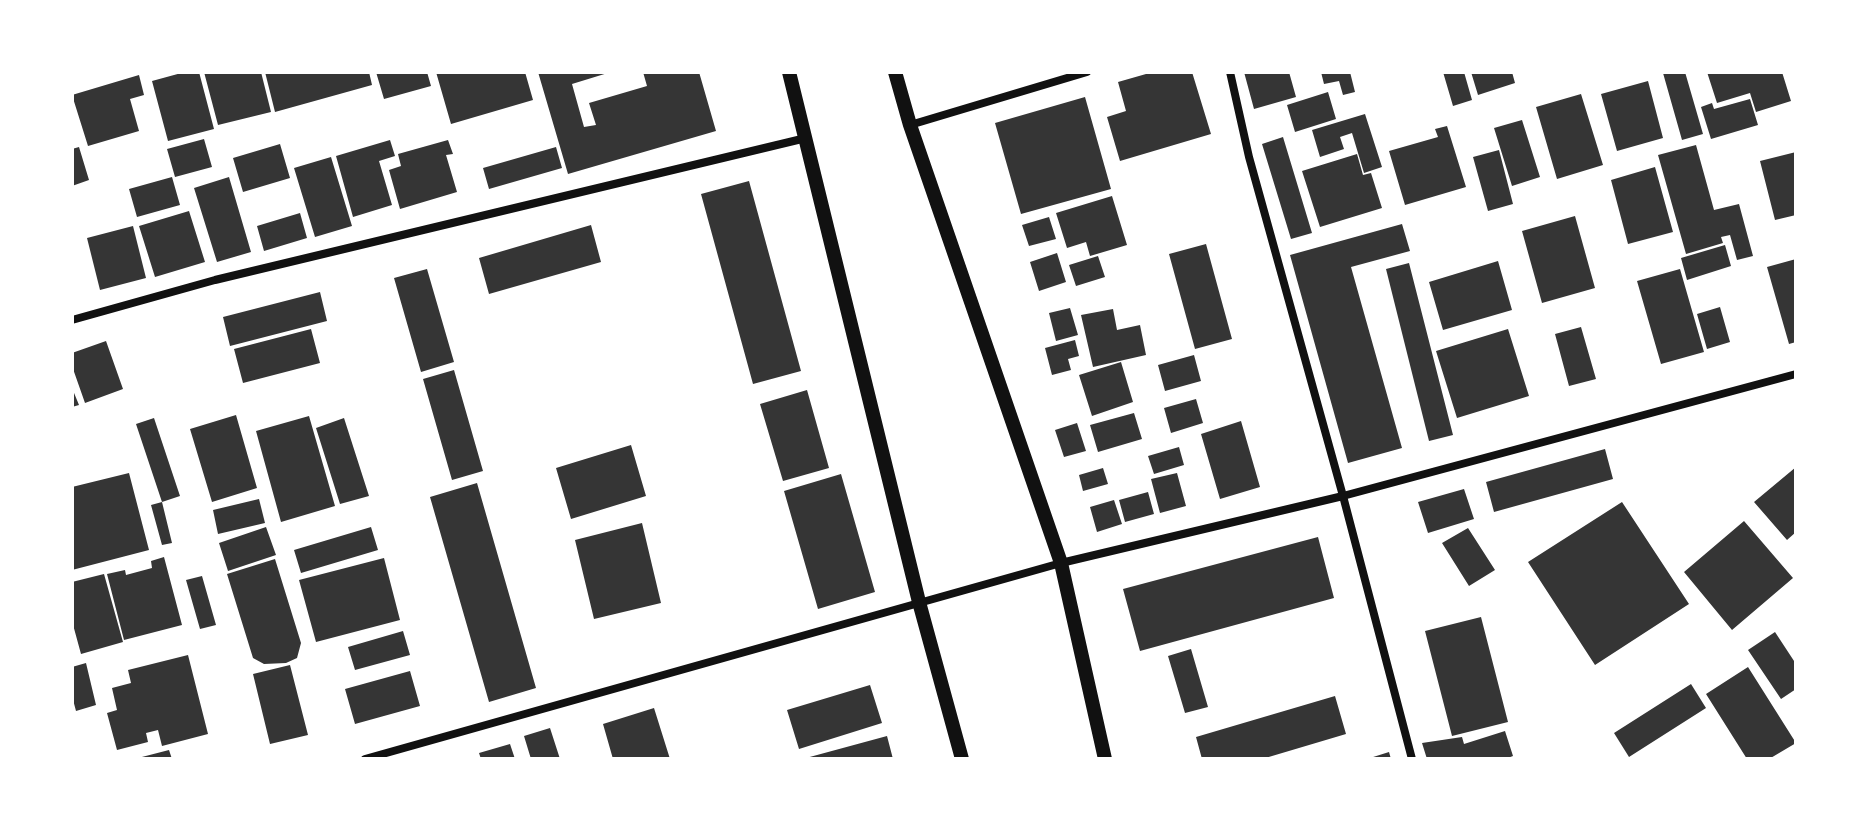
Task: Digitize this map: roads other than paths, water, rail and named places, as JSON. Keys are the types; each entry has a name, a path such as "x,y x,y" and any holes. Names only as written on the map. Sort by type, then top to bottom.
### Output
{"street":[{"path":"789,72 919,602 962,759"},
{"path":"895,72 910,125 1061,563 1105,759"},
{"path":"910,125 1087,72"},
{"path":"1230,72 1249,157 1412,759"},
{"path":"72,320 215,280 806,138"},
{"path":"365,759 1061,563 1343,496 1796,374"}]}
